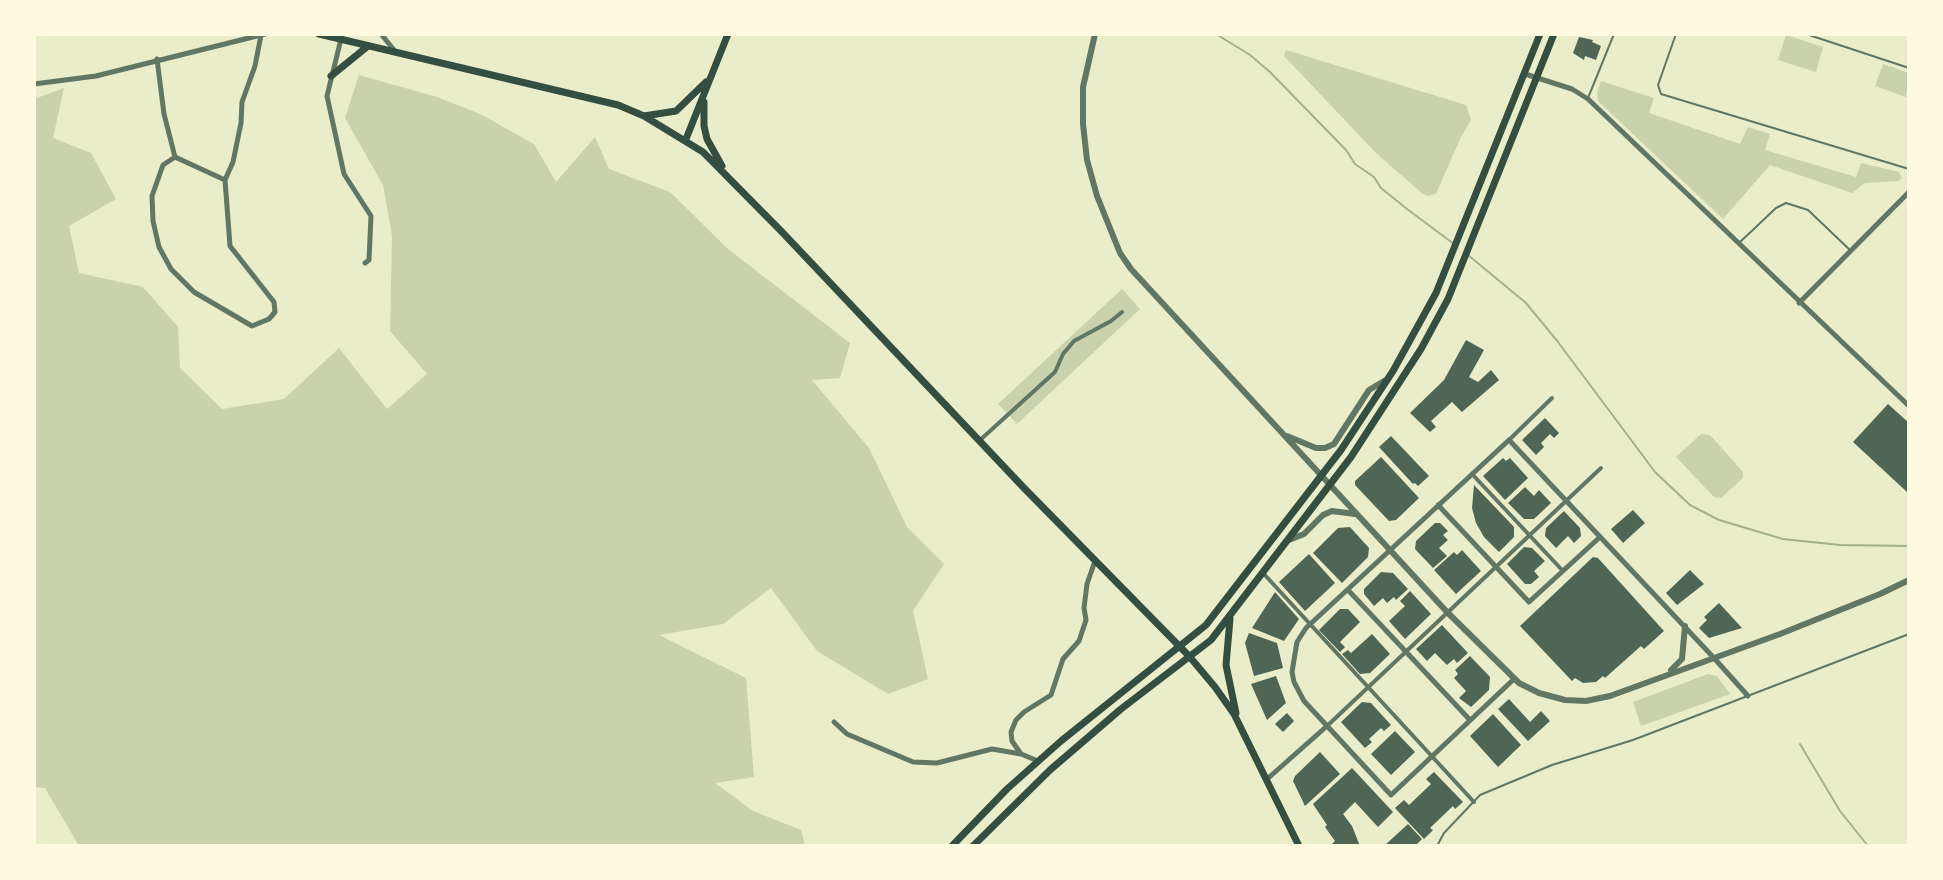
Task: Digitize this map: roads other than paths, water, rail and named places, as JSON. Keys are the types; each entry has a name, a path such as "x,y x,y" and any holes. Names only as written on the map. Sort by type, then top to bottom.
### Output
{"main road":[{"path":"319,34 618,105 686,139 724,171 979,441 1189,656 1215,687 1238,723 1299,846"},
{"path":"686,139 728,34"},
{"path":"952,846 1038,761 1206,625 1321,476 1413,339 1450,262 1540,34"},
{"path":"973,846 1050,770 1211,640 1330,485 1421,349 1460,271 1554,34"},
{"path":"331,76 368,46"},
{"path":"644,116 676,111 710,78"},
{"path":"710,78 703,107 704,126 707,139 724,171"},
{"path":"1231,614 1226,665 1238,723"}],"street":[{"path":"34,84 96,76 263,34 242,102 233,162 224,189 230,246 274,302 275,312 269,319 252,326 194,292 171,269 159,247 153,221 152,196 163,165 175,157"},
{"path":"381,34 398,53"},
{"path":"1095,34 1083,87 1087,160 1115,244 1131,269 1447,612 1514,679 1539,693 1576,701 1610,696 1880,594 1909,580"},
{"path":"339,37 327,96 344,174 371,216 369,260 365,263"},
{"path":"157,59 164,114 175,157"},
{"path":"1525,74 1572,89 1588,99 1909,406"},
{"path":"175,157 225,180"},
{"path":"1799,303 1909,192"},
{"path":"979,441 1055,372 1063,354 1074,341 1122,312"},
{"path":"1284,435 1316,448 1334,444 1369,390 1388,380"},
{"path":"1514,679 1391,795 1304,701 1292,672 1297,642 1310,624 1552,398"},
{"path":"1509,440 1748,696"},
{"path":"1266,780 1601,468"},
{"path":"1472,474 1563,571"},
{"path":"1438,505 1529,602 1600,537"},
{"path":"1289,540 1304,534 1323,515 1332,511 1357,515"},
{"path":"1021,754 1012,741 1011,732 1024,712 1051,695 1063,659 1079,641 1086,620 1087,584 1095,561"},
{"path":"1263,573 1474,802"},
{"path":"1347,589 1470,720"},
{"path":"1665,675 1682,659 1685,626"},
{"path":"834,722 847,734 913,762 937,763 992,749 1021,754 1038,761"}],"lane":[{"path":"1588,99 1614,34"},
{"path":"1676,34 1658,85 1661,94 1909,169"},
{"path":"1806,34 1909,68"},
{"path":"1738,245 1776,208 1786,203 1808,210 1852,252"},
{"path":"1437,846 1444,833 1480,795 1552,765 1633,740 1909,634"}],"waterway":[{"path":"1216,34 1270,72 1346,150 1355,164 1454,244"},
{"path":"1468,255 1526,303 1655,472 1690,505 1719,520 1783,539 1840,545 1909,546"},
{"path":"1800,744 1840,811 1868,846"}]}
